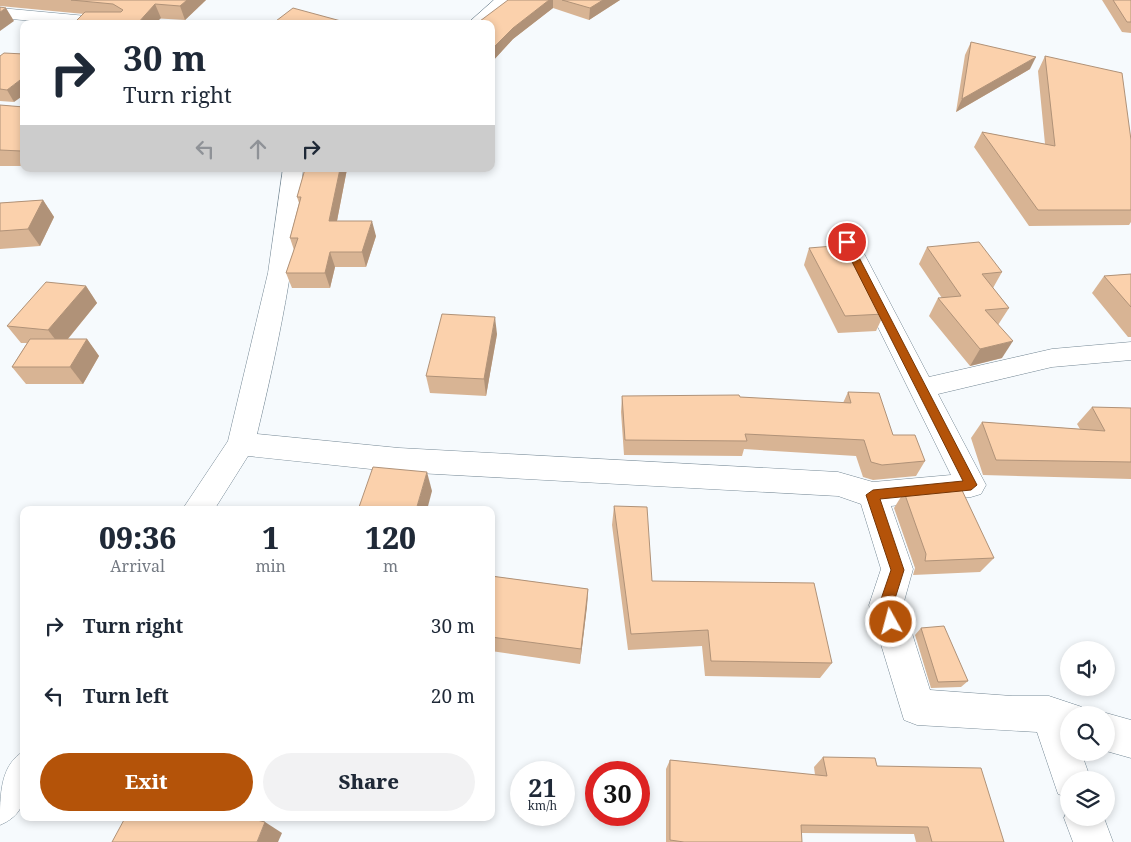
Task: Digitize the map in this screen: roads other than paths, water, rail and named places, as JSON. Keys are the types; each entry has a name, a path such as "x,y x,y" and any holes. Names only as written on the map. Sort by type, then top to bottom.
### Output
{"street":[{"path":"480,20 503,0"},
{"path":"0,13 76,20"},
{"path":"200,506 241,444 268,341 291,206 293,172"},
{"path":"241,444 398,460 838,484 873,495 971,485 847,242"},
{"path":"922,388 1052,358 1131,351"},
{"path":"873,495 897,570 886,605 917,708 1059,717 1070,771"},
{"path":"1115,735 1131,739"},
{"path":"0,805 20,776"},
{"path":"1087,826 1093,842"}]}
